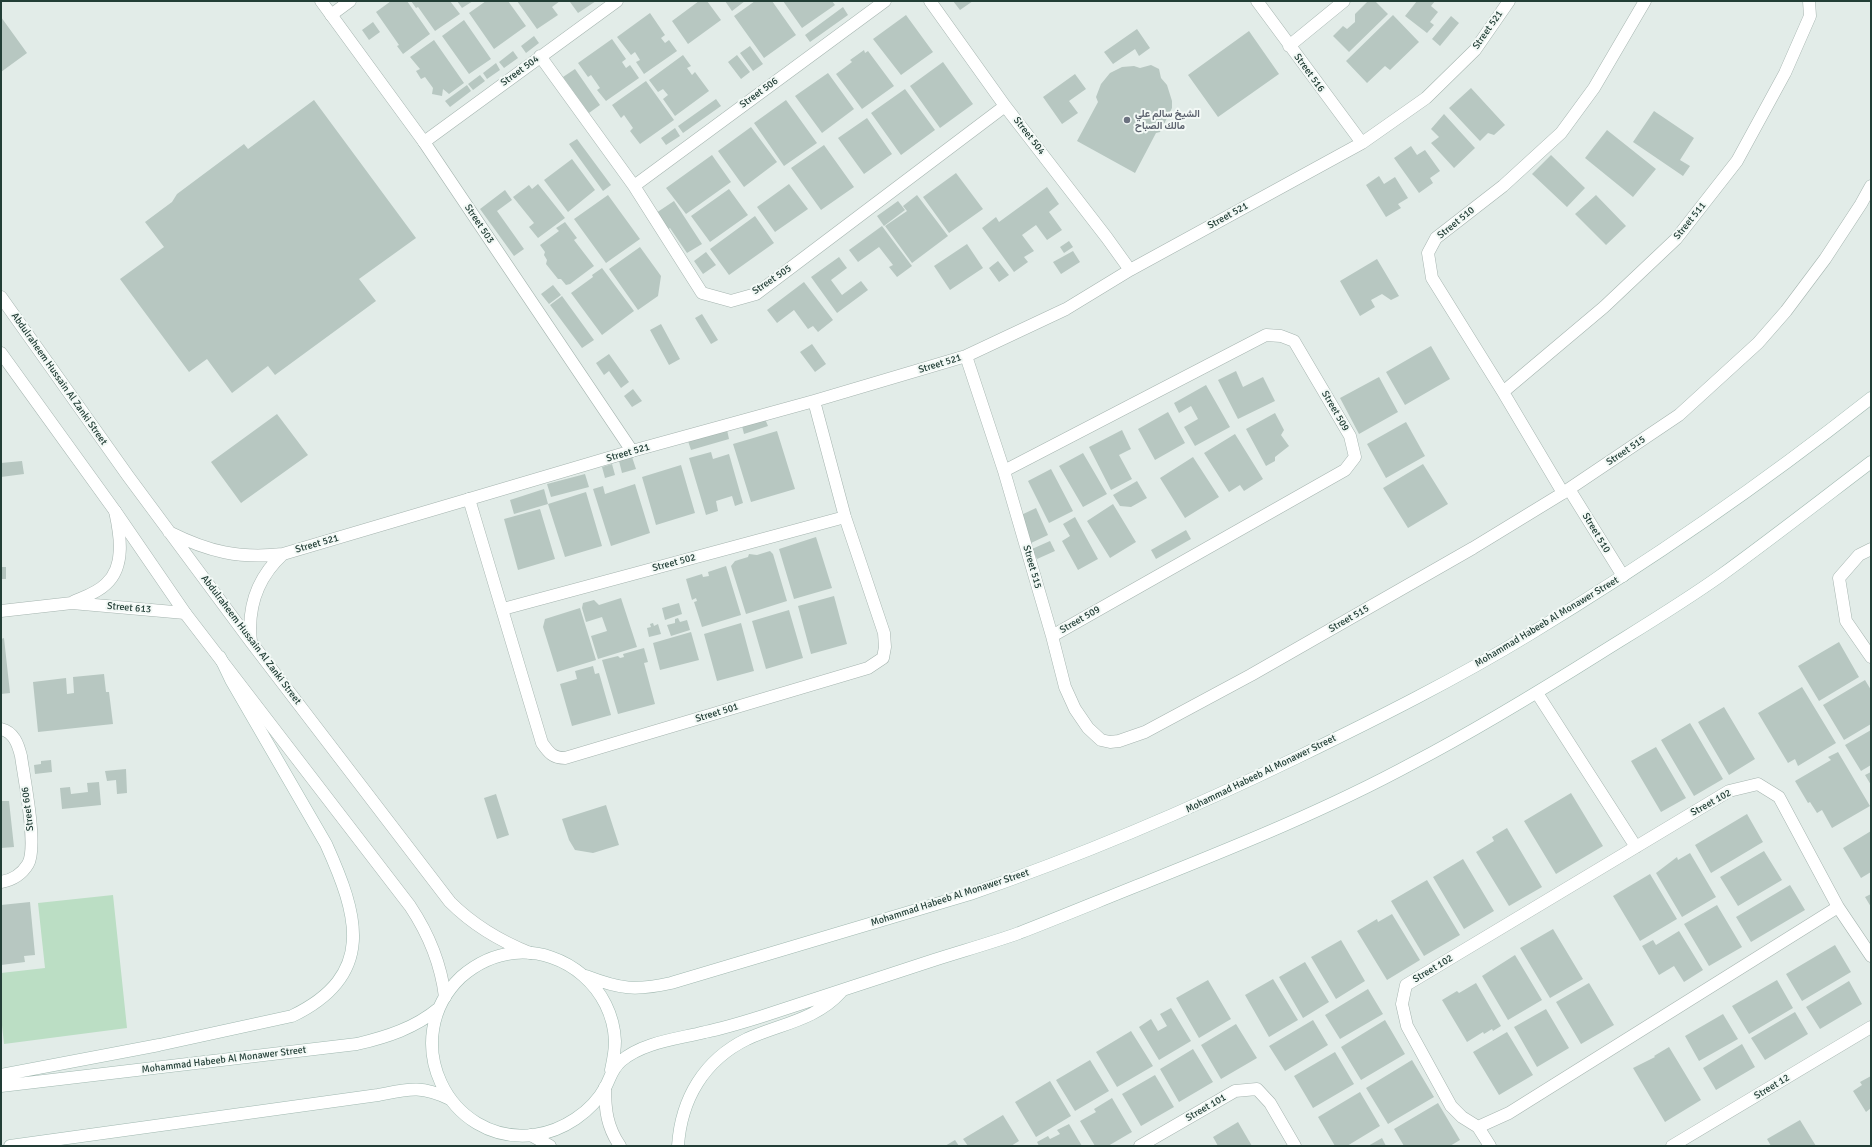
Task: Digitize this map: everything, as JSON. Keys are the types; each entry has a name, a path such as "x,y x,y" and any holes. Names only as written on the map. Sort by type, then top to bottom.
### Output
{"street":[{"name":"Street 503","path":"321,1 424,142 632,452"},
{"path":"331,14 350,1"},
{"name":"Street 504","path":"424,142 617,1"},
{"name":"Street 506","path":"634,186 885,1"},
{"name":"Street 504","path":"930,1 1005,106 1130,270"},
{"name":"Street 516","path":"1257,1 1362,144"},
{"path":"1289,46 1344,1"},
{"name":"Street 521","path":"169,532 202,547 233,554 255,556 284,554 469,499 814,401 966,356 1066,308 1130,270 1362,144 1426,98 1475,50 1509,1"},
{"name":"Street 510","path":"1623,576 1566,491 1432,278 1428,253 1436,238 1503,186 1561,133 1594,88 1645,1"},
{"name":"Street 511","path":"1503,392 1604,307 1676,239 1732,167 1785,73 1810,16 1809,1"},
{"name":"Street 505","path":"540,56 634,186 702,293 731,301 756,294 1005,106"},
{"name":"Street 515","path":"966,356 1004,471 1052,636 1065,687 1075,709 1088,728 1101,740 1110,742 1131,738 1145,732 1251,675 1473,548 1566,491 1679,415 1758,342 1786,311 1825,258 1861,204 1871,186"},
{"name":"Abdulraheem Hussain Al Zanki Street","path":"1,297 169,532 450,902 466,918 490,934 530,953"},
{"name":"Street 509","path":"1004,471 1266,335 1281,336 1294,341 1350,436 1355,457 1345,470 1052,636"},
{"path":"1,353 115,511 185,613 410,906 421,923 437,961 443,978 445,996"},
{"name":"Mohammad Habeeb Al Monawer Street","path":"583,974 611,985 624,988 643,989 671,984 970,894 1016,878 1182,812 1390,712 1528,636 1623,576 1719,512 1871,398"},
{"name":"Street 501","path":"469,499 542,743 549,753 558,758 565,758 868,668 882,658 885,647 884,633 845,517 814,401"},
{"path":"611,1070 632,1053 647,1047 730,1026 1017,933 1256,838 1413,763 1537,693 1679,604 1719,577 1871,462"},
{"name":"Street 613","path":"72,603 96,592 105,585 116,571 120,537 115,511"},
{"name":"Street 502","path":"503,609 845,517"},
{"path":"1871,549 1859,555 1839,578 1846,621 1871,656"},
{"name":"Street 521","path":"252,642 250,619 255,596 266,573 284,554"},
{"name":"Street 613","path":"1,610 72,603 185,613"},
{"path":"1,1075 159,1045 292,1016 307,1009 331,991 347,968 354,944 354,930 350,907 338,869 326,844 231,680 220,657"},
{"path":"1537,693 1636,847"},
{"name":"Street 606","path":"1,729 14,736 21,756 32,847 29,863 21,874 1,882"},
{"name":"Street 102","path":"1478,1127 1462,1117 1451,1106 1407,1026 1402,1004 1406,985 1729,791 1758,784 1779,797 1838,907 1871,956"},
{"path":"1490,1146 1478,1127 1509,1113 1838,907"},
{"path":"508,954 542,954 564,962 583,974 602,997 609,1011 615,1041 611,1070 605,1087 587,1110 570,1122 552,1131 531,1135 516,1135 486,1128 473,1120 450,1099 438,1078 432,1054 432,1034 439,1008 451,987 467,972 487,960 508,954"},
{"path":"678,1146 679,1132 689,1096 700,1079 715,1061 747,1039 806,1017 820,1010 832,1002 843,990"},
{"name":"Mohammad Habeeb Al Monawer Street","path":"1,1086 357,1044 399,1032 415,1025 439,1008"},
{"name":"Street 12","path":"1672,1146 1871,1027"},
{"path":"605,1087 605,1108 608,1122 620,1146"},
{"name":"Street 101","path":"1140,1146 1235,1091 1258,1089 1270,1103 1295,1146"},
{"path":"10,1146 406,1090 428,1090 450,1099"},
{"path":"531,1135 550,1146"}],"green space":[{"path":"113,895 127,1028 4,1044 1,1016 1,973 45,968 38,903"}],"building":[{"path":"391,1 407,1 430,34 403,54 397,46 399,45 376,12"},
{"path":"411,1 450,1 460,14 435,31 418,7 416,8"},
{"path":"457,1 473,1 462,8"},
{"path":"486,1 508,1 526,26 494,49 469,13"},
{"path":"517,1 560,1 552,7 558,15 537,29"},
{"path":"571,1 596,1 578,13 570,2"},
{"path":"699,1 707,1 721,20 688,44 672,21"},
{"path":"725,1 745,1 732,11"},
{"path":"755,1 772,1 796,35 764,58 734,16"},
{"path":"783,1 832,1 835,5 802,28"},
{"path":"953,1 973,1 960,10"},
{"path":"1368,1 1375,1 1388,14 1349,52 1333,36 1343,26 1347,29 1355,22 1355,14"},
{"path":"1417,1 1435,1 1431,6 1438,12 1430,22 1434,25 1427,33 1405,16"},
{"path":"843,7 848,15 810,42 805,35"},
{"path":"650,13 665,35 661,38 665,43 669,40 677,51 644,74 636,62 640,60 635,52 631,55 617,37"},
{"path":"906,15 933,52 901,75 873,39"},
{"path":"1393,15 1419,42 1390,70 1385,66 1367,83 1346,61"},
{"path":"1451,16 1459,23 1440,46 1432,39"},
{"path":"1,17 27,53 1,72"},
{"path":"464,20 491,59 469,74 442,36"},
{"path":"373,22 380,32 369,40 362,30"},
{"path":"1137,29 1150,48 1139,56 1135,49 1113,64 1104,52"},
{"path":"1249,31 1279,74 1218,117 1188,75"},
{"path":"534,36 539,43 526,53 521,46"},
{"path":"612,39 626,59 622,62 626,68 630,65 639,78 606,101 597,90 600,88 591,75 588,77 578,63"},
{"path":"434,40 464,83 449,94 443,89 442,96 432,94 433,88 425,77 421,79 416,71 420,69 410,57"},
{"path":"750,46 763,64 753,71 740,53"},
{"path":"864,50 865,53 868,51 894,86 862,109 836,74 852,62 850,60"},
{"path":"513,51 518,58 504,68 499,62"},
{"path":"683,55 691,66 687,68 692,75 695,72 709,91 675,116 663,99 668,95 663,89 658,92 649,80"},
{"path":"737,55 750,72 741,79 728,62"},
{"path":"943,62 973,104 940,128 910,86"},
{"path":"496,63 500,70 487,79 483,73"},
{"name":"الشيخ سالم علي مالك الصباح","path":"1151,65 1159,69 1161,78 1167,85 1172,101 1172,108 1160,132 1156,133 1135,173 1077,141 1098,102 1096,97 1101,84 1110,73 1122,67 1134,66 1140,68"},
{"path":"575,69 600,105 589,113 563,77"},
{"path":"828,73 854,109 822,133 795,96"},
{"path":"1075,74 1086,89 1069,101 1078,113 1062,124 1043,97"},
{"path":"480,75 485,81 473,90 468,84"},
{"path":"646,81 674,120 640,144 630,131 633,128 624,115 621,118 612,105"},
{"path":"467,85 471,91 450,107 445,101"},
{"path":"1471,88 1505,125 1494,135 1488,133 1480,141 1449,108"},
{"path":"905,89 935,130 901,155 871,113"},
{"path":"716,99 721,106 683,133 678,126"},
{"path":"314,100 416,238 359,279 376,301 275,375 268,366 232,393 207,359 189,372 120,279 164,247 145,222 172,202 177,194 244,144 248,149"},
{"path":"786,100 817,143 784,166 754,123"},
{"path":"1654,111 1694,138 1680,160 1690,166 1683,176 1633,142"},
{"path":"1444,114 1475,148 1454,168 1431,143 1439,137 1431,129"},
{"path":"867,118 892,154 864,174 838,138"},
{"path":"751,127 777,162 744,187 718,151"},
{"path":"675,128 680,136 666,145 661,138"},
{"path":"1607,130 1656,169 1633,197 1585,158"},
{"path":"577,139 611,185 603,191 569,144"},
{"path":"824,145 854,187 821,210 791,168"},
{"path":"1411,146 1417,155 1425,150 1440,171 1430,178 1433,183 1419,193 1394,158"},
{"path":"712,155 731,182 686,214 666,188"},
{"path":"1551,155 1585,188 1567,207 1532,174"},
{"path":"572,159 595,190 568,212 544,180"},
{"path":"956,173 983,209 949,233 923,197"},
{"path":"1379,176 1384,184 1395,177 1408,198 1398,204 1401,208 1386,217 1366,185"},
{"path":"538,184 565,218 538,238 529,227 534,223 513,197 529,185 532,189"},
{"path":"789,184 808,209 775,232 757,207"},
{"path":"1047,187 1059,204 1049,212 1062,230 1047,240 1036,225 1022,235 1034,251 1024,257 1028,262 1014,272 982,228 996,217 999,222"},
{"path":"729,189 748,215 710,242 691,216"},
{"path":"505,190 512,200 497,211 524,249 514,256 480,209"},
{"path":"608,195 640,239 606,263 574,219"},
{"path":"917,195 948,236 912,263 885,226 907,211 903,206"},
{"path":"1596,195 1626,226 1606,245 1575,214"},
{"path":"674,201 702,244 687,253 670,228 667,230 656,213"},
{"path":"898,201 905,210 884,226 877,216"},
{"path":"755,216 774,243 729,275 710,249"},
{"path":"565,222 577,238 574,240 594,266 570,284 566,285 561,279 558,279 546,264 547,260 544,255 545,252 540,245 559,231 556,228"},
{"path":"882,226 912,266 897,277 889,267 893,265 879,247 858,262 849,250"},
{"path":"1069,241 1073,247 1064,253 1060,247"},
{"path":"967,244 983,268 950,290 934,266"},
{"path":"640,247 661,276 658,296 638,310 609,269"},
{"path":"1073,251 1080,262 1061,274 1053,262"},
{"path":"706,252 716,265 703,274 694,261"},
{"path":"839,257 847,268 831,280 842,295 861,281 868,290 837,313 811,277"},
{"path":"1377,259 1399,296 1391,300 1382,294 1371,300 1375,307 1360,316 1340,281"},
{"path":"998,261 1009,275 999,282 989,268"},
{"path":"602,268 634,311 602,335 571,293 593,277 592,275"},
{"path":"804,282 833,320 818,332 813,326 808,329 794,310 777,323 767,310"},
{"path":"553,285 561,295 549,304 541,294"},
{"path":"562,296 594,340 582,348 550,305"},
{"path":"702,314 718,340 711,344 695,318"},
{"path":"661,324 680,359 669,365 650,330"},
{"path":"812,344 826,364 815,372 800,352"},
{"path":"1431,346 1450,379 1405,405 1386,372"},
{"path":"609,354 629,382 621,388 609,371 604,375 596,363"},
{"path":"1236,371 1243,387 1263,377 1275,401 1238,419 1218,380"},
{"path":"1379,377 1398,412 1359,434 1340,398"},
{"path":"1206,385 1230,427 1195,446 1184,427 1198,419 1191,406 1179,413 1174,403"},
{"path":"633,389 642,401 632,407 624,396"},
{"path":"1168,412 1185,443 1155,460 1138,429"},
{"path":"1275,413 1284,430 1281,435 1289,446 1275,457 1275,461 1266,466 1246,429"},
{"path":"277,414 308,455 241,503 211,462"},
{"path":"765,419 768,426 744,434 742,426"},
{"path":"1406,422 1425,456 1386,478 1367,444"},
{"path":"727,430 729,439 691,450 688,441"},
{"path":"1122,430 1131,449 1119,455 1132,479 1111,490 1089,447"},
{"path":"777,431 795,489 751,502 733,444"},
{"path":"1235,434 1263,479 1244,491 1240,485 1229,492 1204,453"},
{"path":"711,452 713,459 729,454 743,503 735,506 732,496 716,501 718,511 706,515 689,458"},
{"path":"1083,453 1107,494 1083,507 1059,466"},
{"path":"632,457 636,469 622,473 619,461"},
{"path":"1193,457 1219,497 1185,518 1160,478"},
{"path":"22,461 24,474 1,477 1,463"},
{"path":"612,464 615,475 605,478 602,467"},
{"path":"1423,464 1448,504 1408,528 1383,488"},
{"path":"681,465 695,513 656,525 642,477"},
{"path":"1051,469 1073,511 1049,523 1028,481"},
{"path":"585,474 589,487 551,497 547,484"},
{"path":"1137,481 1147,498 1131,507 1120,506 1113,495"},
{"path":"635,484 650,533 611,546 593,489 603,486 605,494"},
{"path":"544,489 548,504 514,514 510,500"},
{"path":"586,492 602,546 565,557 548,504"},
{"path":"1113,504 1136,542 1110,558 1087,521"},
{"path":"1036,508 1048,535 1031,543 1019,516"},
{"path":"540,509 555,559 518,570 504,519"},
{"path":"1075,517 1098,559 1078,570 1062,541 1070,536 1063,524"},
{"path":"1186,530 1191,539 1156,559 1151,550"},
{"path":"816,537 832,588 794,599 779,549"},
{"path":"1050,541 1055,551 1037,559 1032,549"},
{"path":"770,551 773,554 787,601 746,614 731,566 735,561 748,557 749,554 757,555"},
{"path":"726,566 741,615 702,627 694,602 697,601 696,598 692,600 686,579 702,574 703,577 709,576 708,572"},
{"path":"1,567 6,567 6,579 1,579"},
{"path":"834,596 847,644 811,654 798,606"},
{"path":"621,598 637,647 598,659 591,636 607,631 602,617 586,622 582,608 583,603 594,600 599,605"},
{"path":"679,603 682,614 665,620 662,608"},
{"path":"580,608 596,660 557,672 543,627 545,619"},
{"path":"789,610 803,658 766,669 752,621"},
{"path":"678,618 680,622 687,620 690,630 671,636 667,625 675,623 675,619"},
{"path":"653,623 654,626 658,624 661,634 649,637 647,628 651,627 650,624"},
{"path":"741,623 754,671 717,681 704,634"},
{"path":"691,632 699,660 660,670 653,643"},
{"path":"4,638 10,693 1,694 1,639"},
{"path":"1839,642 1859,677 1819,701 1798,666"},
{"path":"644,648 648,662 644,663 655,704 618,714 602,660 618,656 620,658 624,657 623,654"},
{"path":"593,666 595,674 599,673 611,715 572,726 560,684 577,679 575,671"},
{"path":"104,674 106,692 109,692 113,724 38,732 33,682 66,678 67,694 74,693 73,677"},
{"path":"1865,680 1871,690 1871,724 1844,740 1823,705"},
{"path":"1802,687 1836,743 1798,766 1795,759 1788,763 1758,713"},
{"path":"1724,707 1755,759 1729,775 1698,722"},
{"path":"1690,723 1723,779 1694,796 1661,740"},
{"path":"1871,730 1871,765 1861,771 1845,745"},
{"path":"1656,747 1686,798 1661,812 1631,761"},
{"path":"1838,752 1870,806 1832,828 1822,810 1817,813 1810,802 1808,803 1795,781 1831,760 1828,757"},
{"path":"51,760 52,772 35,774 34,765 41,764 41,761"},
{"path":"126,769 127,793 117,794 116,780 107,781 105,771"},
{"path":"1871,772 1871,785 1865,775"},
{"path":"99,782 101,805 62,809 60,788 70,787 71,794 88,792 87,783"},
{"path":"1571,793 1603,846 1556,874 1524,821"},
{"path":"496,794 509,835 497,839 484,798"},
{"path":"1,801 9,801 14,847 1,848"},
{"path":"606,805 619,845 593,853 575,850 569,840 562,819"},
{"path":"1747,814 1763,842 1711,873 1695,845"},
{"path":"1507,828 1542,887 1509,906 1476,852 1494,841 1492,837"},
{"path":"1871,831 1871,872 1861,878 1843,848"},
{"path":"1764,851 1782,880 1738,906 1720,877"},
{"path":"1690,853 1716,897 1682,917 1656,873 1677,857 1678,860"},
{"path":"1463,859 1494,911 1464,929 1433,877"},
{"path":"1650,874 1677,919 1640,941 1613,896"},
{"path":"1427,880 1460,935 1424,956 1391,901"},
{"path":"1790,885 1805,910 1751,942 1736,917"},
{"path":"1871,894 1871,907 1865,897"},
{"path":"30,902 35,955 24,956 25,962 1,965 1,905"},
{"path":"1717,905 1742,947 1709,966 1684,924"},
{"path":"1392,914 1420,960 1387,980 1357,931 1377,919 1378,922"},
{"path":"1553,929 1583,979 1550,998 1520,948"},
{"path":"1679,931 1703,970 1684,982 1674,966 1659,975 1642,946 1653,940 1656,945"},
{"path":"1341,940 1365,981 1336,999 1311,957"},
{"path":"1835,945 1851,972 1802,1001 1786,974"},
{"path":"1515,955 1542,1000 1508,1020 1482,976"},
{"path":"1305,962 1329,1002 1303,1018 1279,977"},
{"path":"1273,979 1298,1020 1269,1037 1245,995"},
{"path":"1208,980 1231,1019 1199,1038 1176,998"},
{"path":"1777,980 1793,1008 1749,1034 1732,1006"},
{"path":"1849,981 1862,1004 1820,1029 1806,1007"},
{"path":"1476,983 1501,1026 1484,1034 1483,1032 1467,1042 1442,1000 1457,991 1459,993"},
{"path":"1589,983 1614,1025 1581,1044 1556,1002"},
{"path":"1368,989 1383,1014 1340,1039 1325,1015"},
{"path":"1171,1008 1191,1041 1159,1060 1139,1027 1151,1019 1158,1031 1167,1026 1160,1014"},
{"path":"1546,1009 1569,1048 1537,1067 1514,1027"},
{"path":"1795,1012 1808,1034 1765,1060 1751,1038"},
{"path":"1723,1014 1738,1039 1699,1061 1685,1036"},
{"path":"1313,1020 1328,1045 1285,1071 1269,1046"},
{"path":"1385,1020 1405,1054 1361,1080 1341,1047"},
{"path":"1236,1024 1257,1058 1221,1079 1201,1045"},
{"path":"1131,1031 1153,1066 1117,1087 1096,1052"},
{"path":"1507,1032 1533,1075 1499,1095 1473,1052"},
{"path":"1742,1044 1755,1067 1716,1090 1703,1068"},
{"path":"1669,1047 1701,1100 1665,1122 1633,1068 1655,1057 1654,1056"},
{"path":"1193,1049 1213,1082 1179,1102 1160,1069"},
{"path":"1335,1052 1354,1084 1313,1108 1294,1076"},
{"path":"1090,1060 1109,1091 1075,1111 1056,1080"},
{"path":"1412,1060 1434,1097 1388,1124 1366,1088"},
{"path":"1155,1075 1174,1107 1141,1126 1122,1094"},
{"path":"1871,1076 1871,1108 1866,1112 1853,1091 1862,1085 1860,1082"},
{"path":"1050,1081 1071,1116 1036,1137 1015,1102"},
{"path":"1360,1092 1380,1126 1347,1146 1335,1146 1318,1117"},
{"path":"1112,1098 1132,1132 1108,1146 1095,1146 1080,1121 1096,1112 1094,1109"},
{"path":"1438,1103 1460,1140 1450,1146 1404,1146 1394,1129"},
{"path":"1003,1115 1019,1141 1011,1146 968,1146 963,1139"},
{"path":"1800,1120 1816,1146 1771,1146 1767,1139"},
{"path":"1238,1122 1252,1146 1218,1146 1213,1137"},
{"path":"1069,1124 1082,1146 1039,1146 1037,1142 1048,1136 1050,1139 1060,1134 1057,1130"},
{"path":"1382,1138 1386,1146 1368,1146"},
{"path":"955,1140 959,1146 945,1146"}],"place":[{"name":"الشيخ سالم علي مالك الصباح","path":"1127,120"}]}
